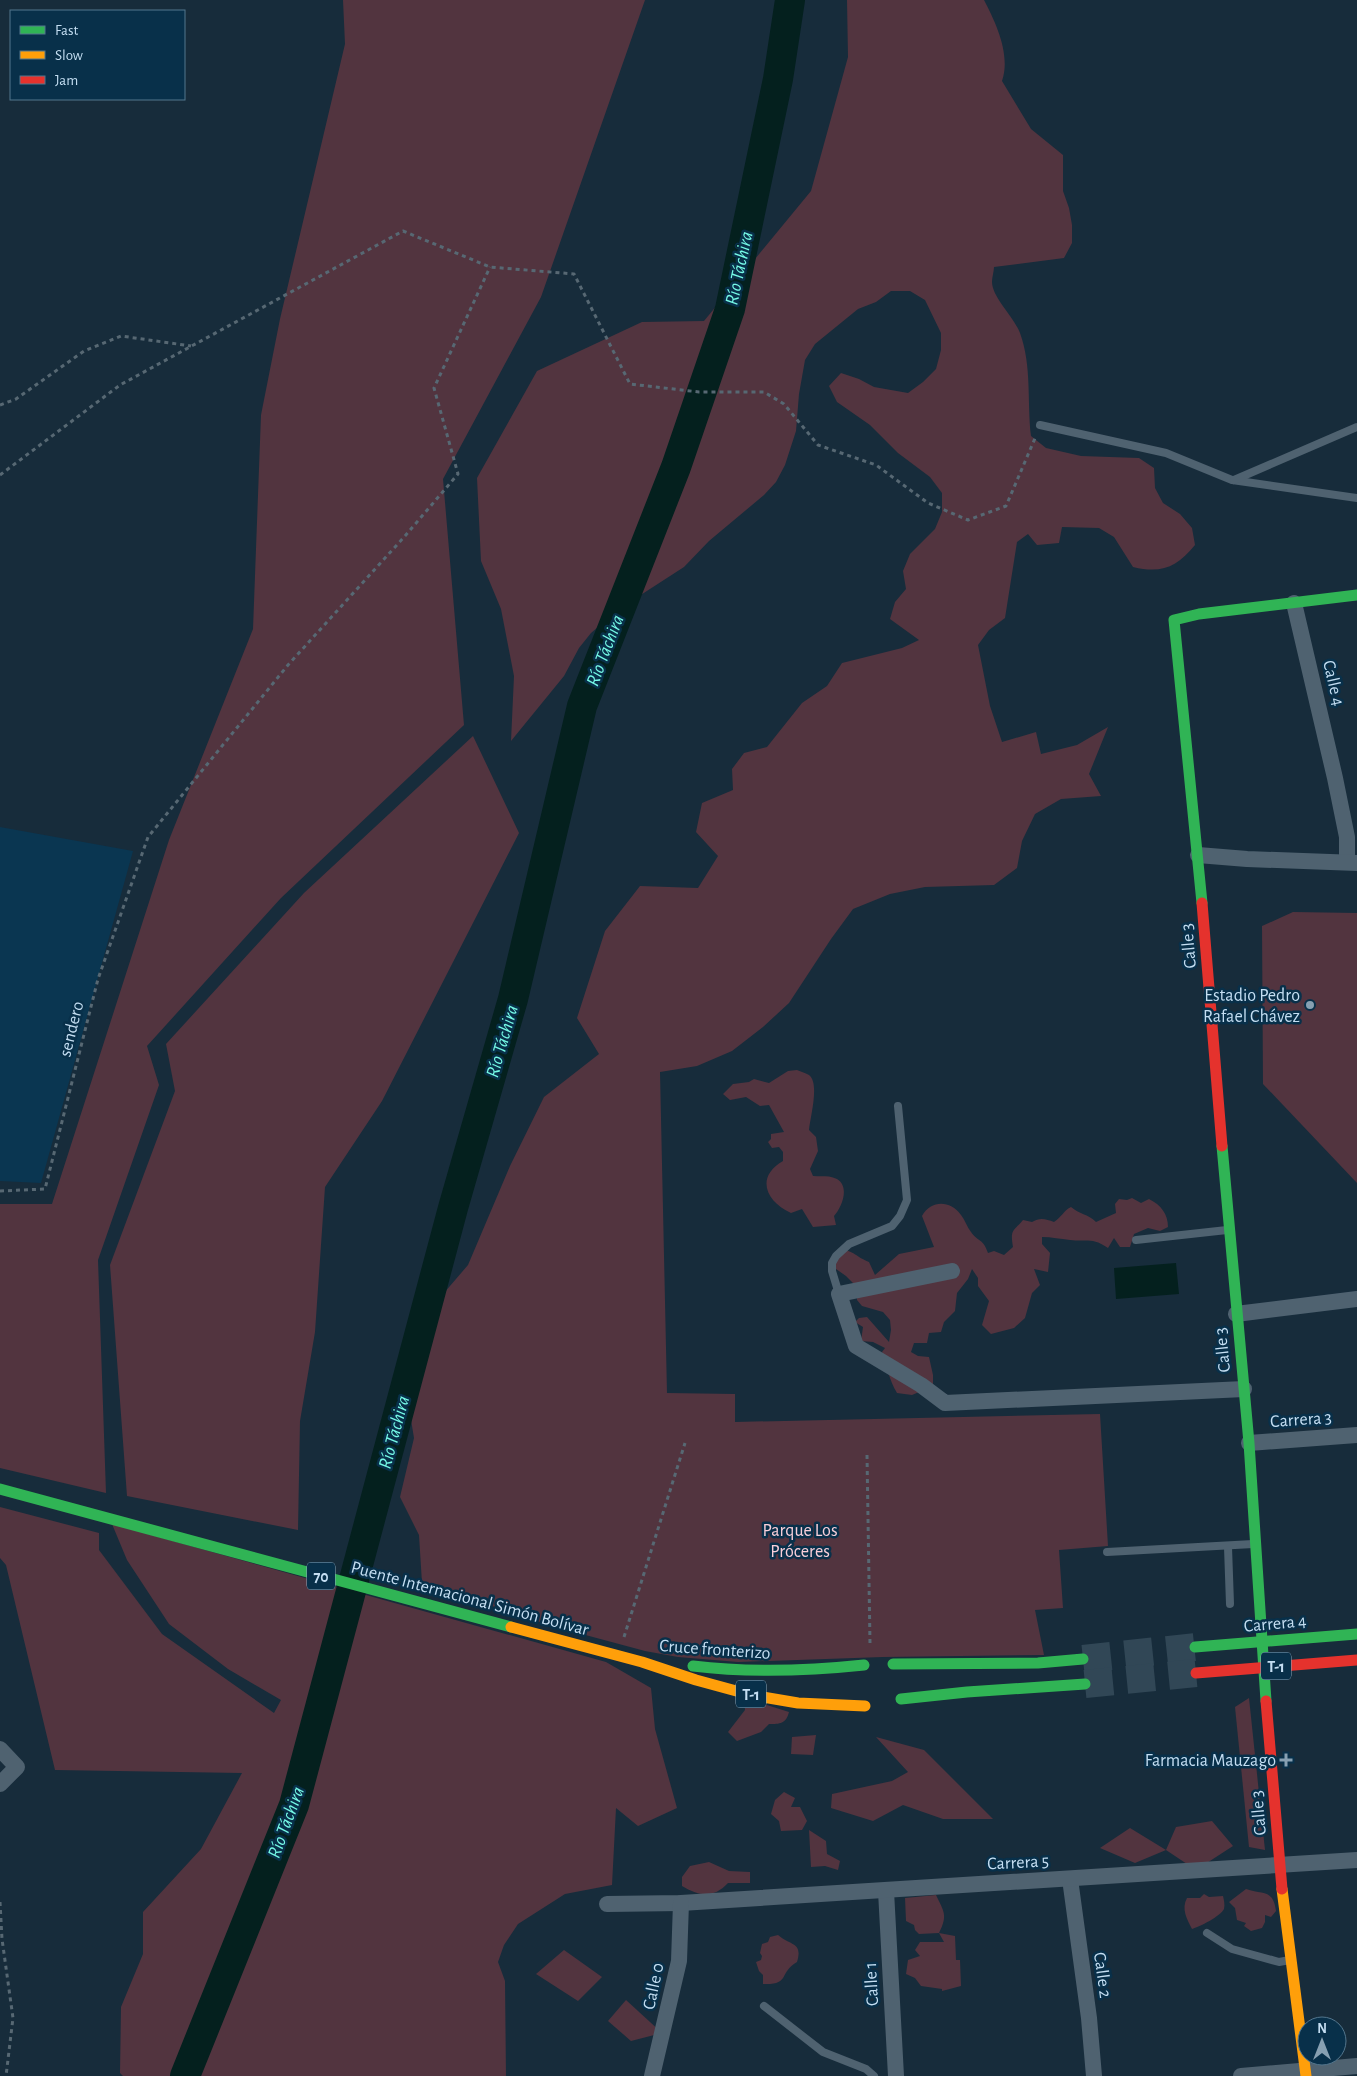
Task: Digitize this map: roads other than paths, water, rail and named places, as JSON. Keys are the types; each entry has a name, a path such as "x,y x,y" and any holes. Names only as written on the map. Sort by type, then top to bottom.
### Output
{"main road":[{"path":"1294,603 1357,595"},
{"name":"Calle 3","path":"1294,603 1199,614 1174,620 1198,855 1236,1314 1249,1443 1262,1642 1280,1864 1306,2073"},
{"name":"Puente Internacional Simón Bolívar","path":"0,1489 642,1662"},
{"name":"Carrera 4","path":"1195,1647 1357,1634"},
{"name":"Cruce fronterizo","path":"642,1662 680,1664 714,1669 802,1671 864,1665 878,1660 893,1664 1038,1663 1083,1659"},
{"name":"T-1","path":"1196,1673 1357,1660"},
{"name":"Cruce fronterizo","path":"642,1662 715,1687 788,1702 870,1708 855,1693"},
{"path":"893,1664 901,1674"},
{"path":"855,1678 864,1665"},
{"path":"904,1686 898,1702 957,1692 1085,1684"}],"street":[{"name":"Calle 4","path":"1294,603 1336,778 1352,862"},
{"path":"1198,855 1247,860 1352,862"},
{"path":"952,1271 839,1294 856,1346 921,1385 945,1403 1244,1389"},
{"path":"1236,1314 1357,1299"},
{"name":"Carrera 3","path":"1249,1443 1357,1435"},
{"path":"0,1749 17,1768 0,1784"},
{"name":"Carrera 5","path":"607,1904 680,1904 1357,1860"},
{"name":"Calle 2","path":"1070,1879 1089,2018 1094,2076"},
{"name":"Calle 1","path":"886,1890 896,2076"},
{"name":"Calle 0","path":"652,2076 679,1961 680,1904"},
{"path":"1241,2076 1306,2073 1357,2066"}],"lane":[{"path":"1040,425 1166,453 1232,480 1357,498"},
{"path":"1232,480 1357,427"},
{"path":"839,1294 832,1271 832,1263 836,1256 849,1244 892,1226 900,1216 907,1200 898,1106"},
{"path":"1136,1240 1229,1229"},
{"path":"1107,1552 1228,1547 1255,1544"},
{"path":"1228,1547 1230,1604"},
{"path":"1207,1933 1232,1949 1280,1962 1292,1960"},
{"path":"764,2006 823,2052 866,2069 874,2076"}],"waterway":[{"name":"Río Táchira","path":"185,2076 294,1805 453,1208 513,999 582,706 676,467 730,309 778,79 790,0"}],"tunnel":[{"path":"1083,1659 1195,1647"},
{"path":"1085,1684 1196,1673"}],"place":[{"name":"Estadio Pedro Rafael Chávez","path":"1310,1005"},
{"name":"Farmacia Mauzago","path":"1286,1760"}],"park label":[{"name":"Parque Los Próceres","path":"800,1540"}]}
